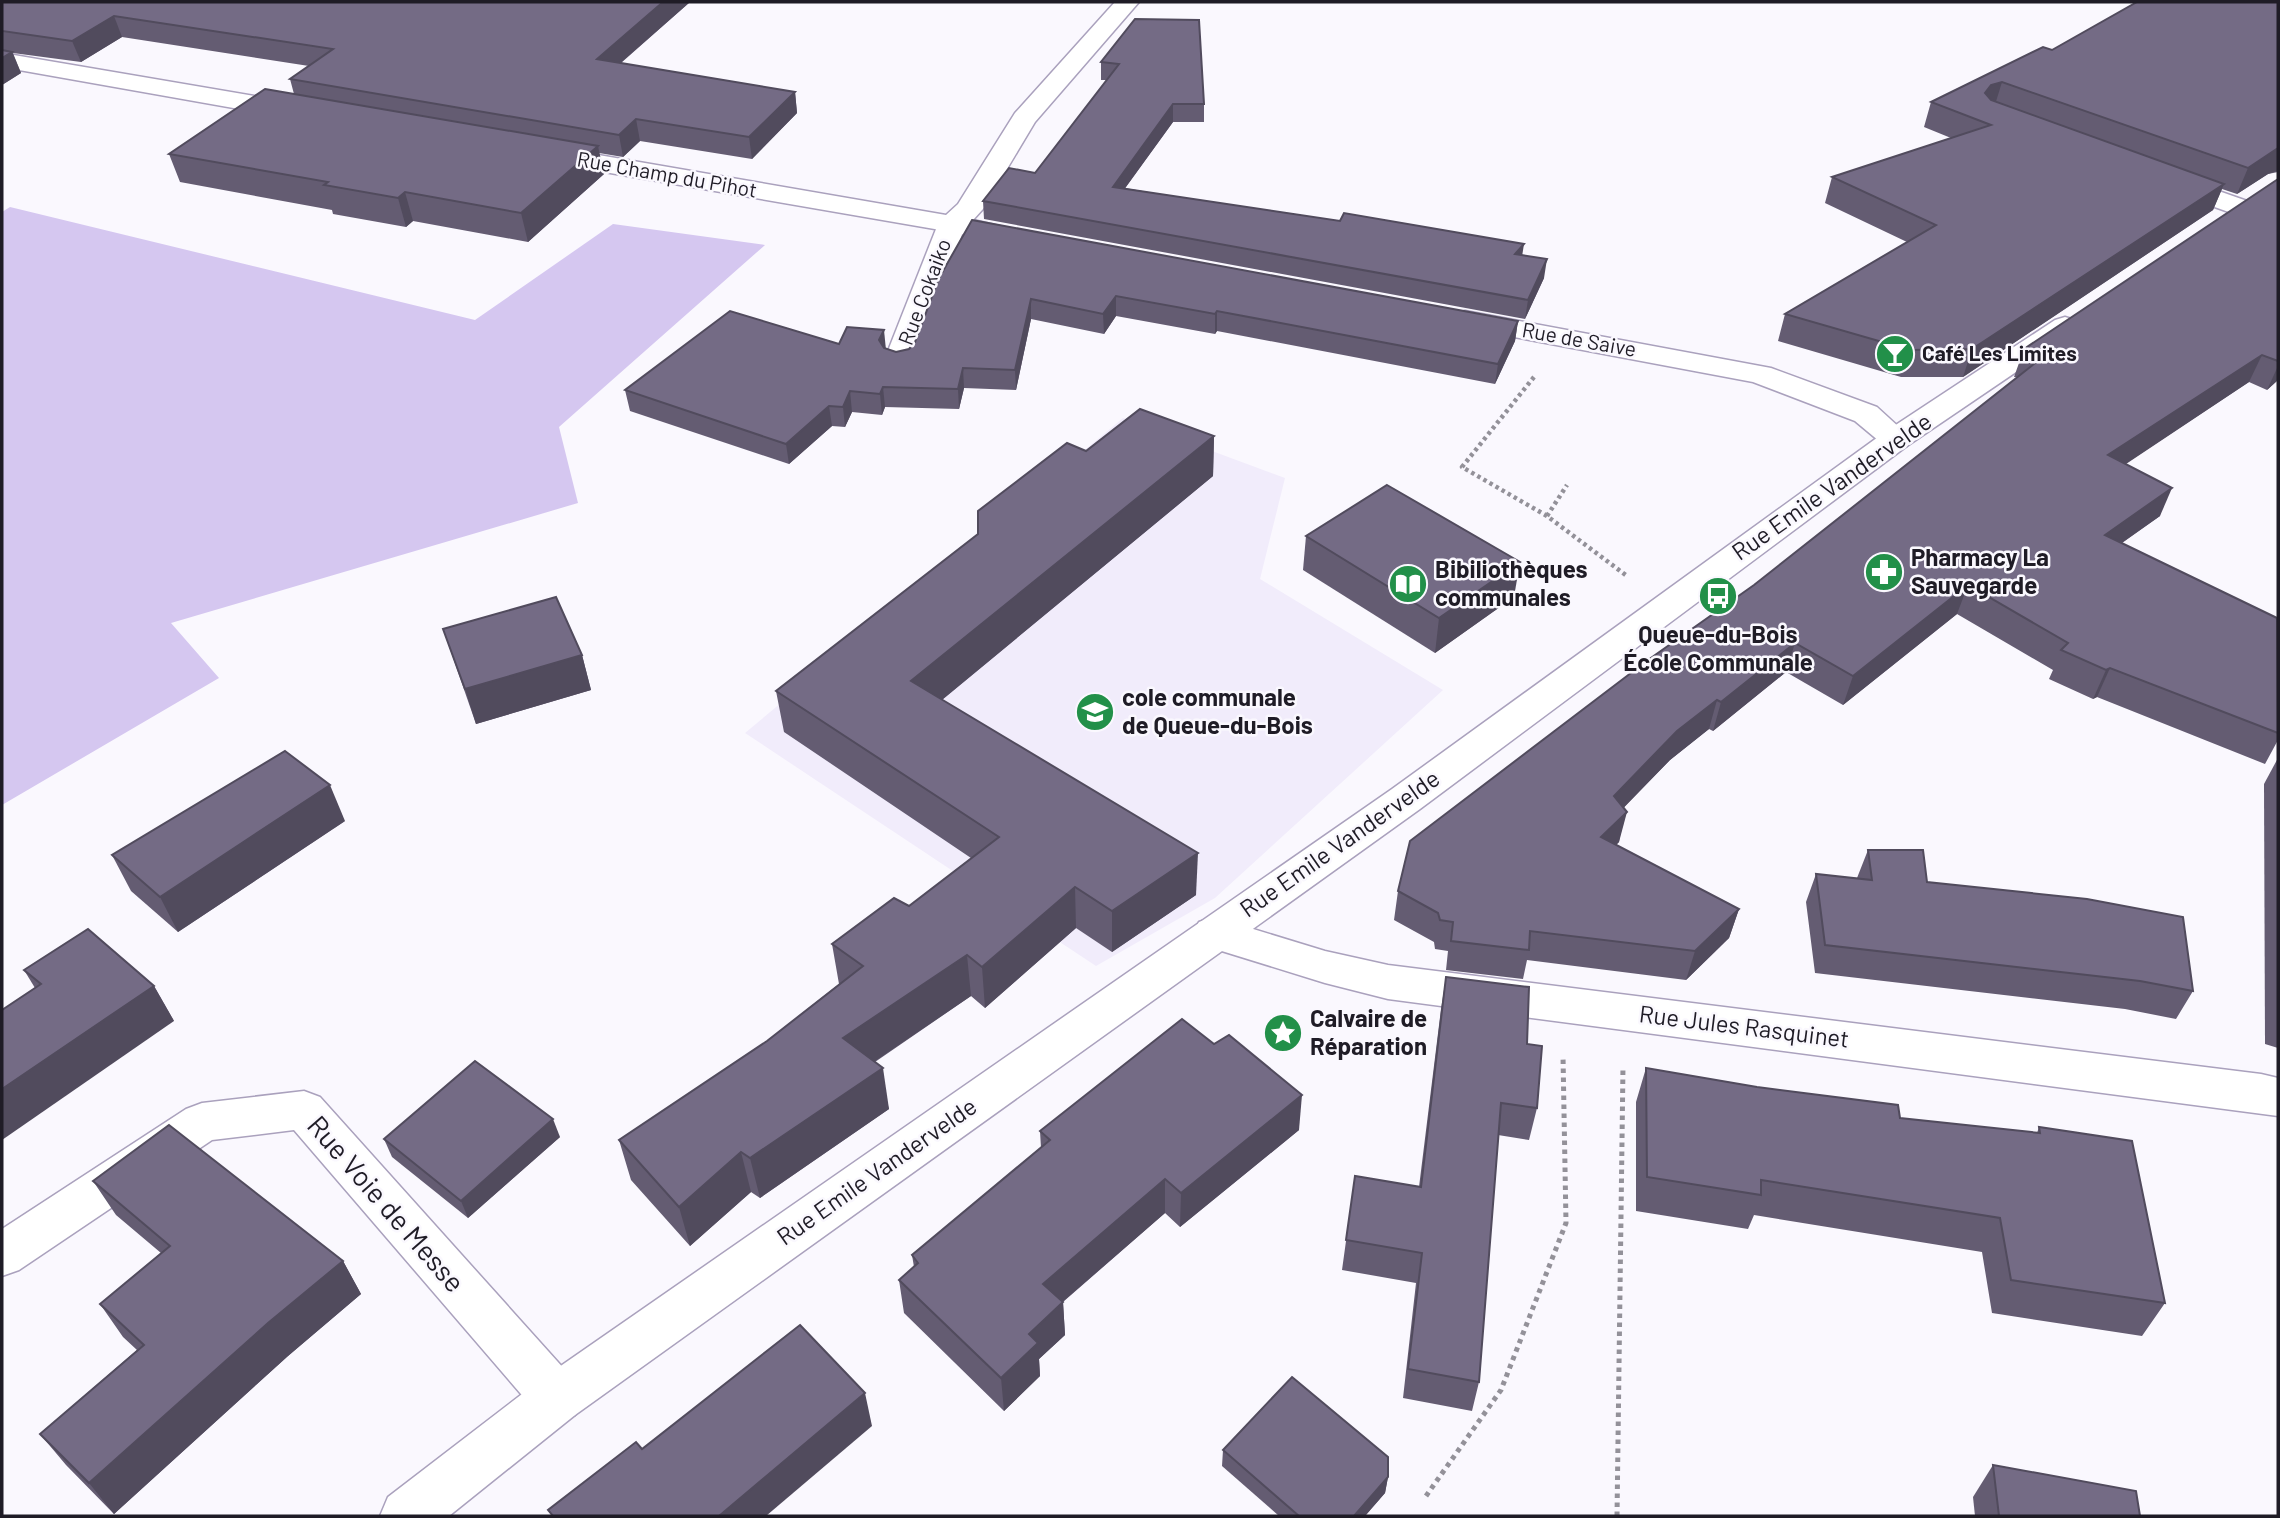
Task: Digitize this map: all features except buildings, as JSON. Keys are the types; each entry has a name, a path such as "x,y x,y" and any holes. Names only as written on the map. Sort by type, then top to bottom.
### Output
{"street":[{"path":"951,224 969,209 1024,118 1127,2"},
{"path":"2,60 318,114"},
{"name":"Rue Champ du Pihot","path":"525,150 951,224 1041,243"},
{"path":"2149,175 2240,208"},
{"path":"2206,231 2269,188"},
{"name":"Rue Cokaiko","path":"899,361 951,224"},
{"name":"Rue Emile Vandervelde","path":"407,1516 557,1398 1406,799 1896,439 2092,308"},
{"name":"Rue de Saive","path":"1432,314 1760,374 1866,414 1896,439"},
{"name":"Rue Jules Rasquinet","path":"1214,933 1325,967 1388,982 2278,1097"},
{"name":"Rue Voie de Messe","path":"2,1255 202,1122 304,1110 557,1398"}],"path":[{"path":"1526,331 1539,370 1462,467 1547,516 1667,605"},
{"path":"1547,516 1567,485"},
{"path":"1426,1496 1501,1390 1566,1223 1562,1004"},
{"path":"1617,1516 1624,1012"}],"shaded area":[{"path":"10,207 475,320 613,224 765,245 559,427 578,503 171,623 219,678 2,805 2,212"},
{"name":"cole communale de Queue-du-Bois","path":"1123,418 1285,478 1260,579 1443,690 1215,898 1096,966 745,733"}],"place":[{"name":"Café Les Limites","path":"1895,354"},
{"name":"Pharmacy La Sauvegarde","path":"1884,572"},
{"name":"Bibiliothèques communales","path":"1408,584"},
{"name":"Queue-du-Bois École Communale","path":"1718,596"},
{"name":"cole communale de Queue-du-Bois","path":"1095,712"},
{"name":"Calvaire de Réparation","path":"1283,1033"}]}
